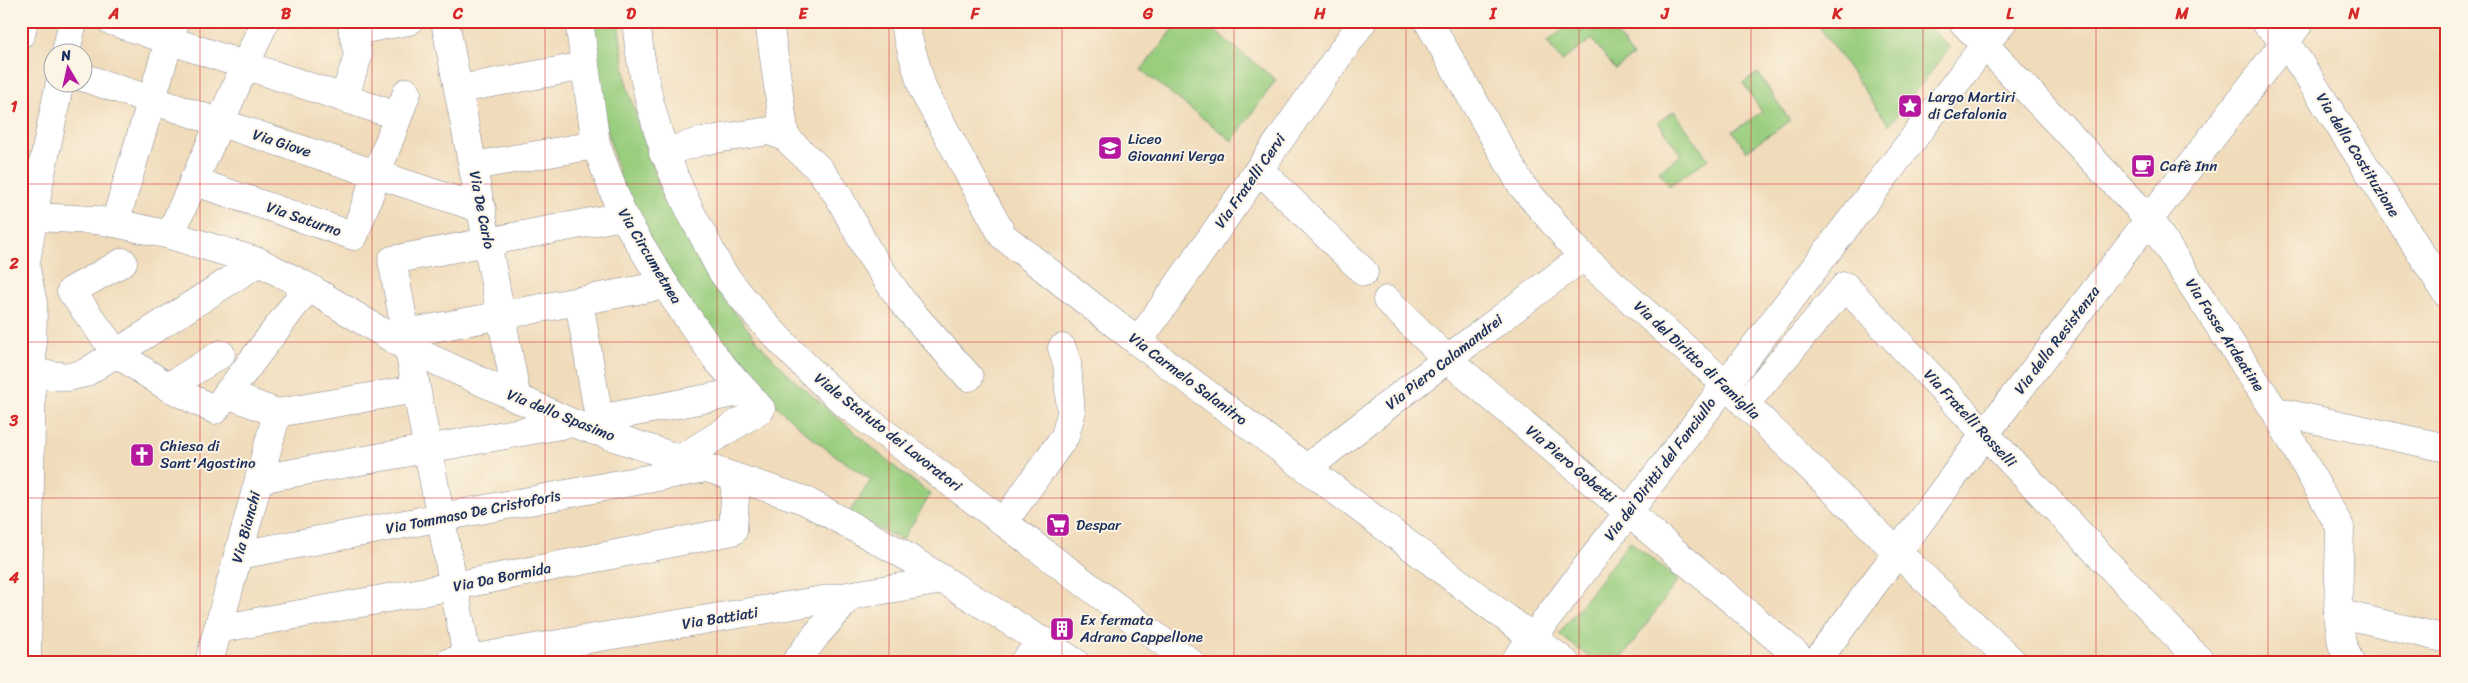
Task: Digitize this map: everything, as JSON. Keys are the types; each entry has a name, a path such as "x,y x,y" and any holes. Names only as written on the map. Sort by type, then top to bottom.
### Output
{"street":[{"path":"21,34 24,21"},
{"path":"68,42 73,21"},
{"path":"111,21 173,31 245,66 344,98 358,56 352,26 409,21"},
{"path":"176,233 194,182 265,21"},
{"name":"Via De Carlo","path":"446,21 517,399"},
{"name":"Via Circumetnea","path":"579,21 596,145 622,216 664,285 718,360 753,400"},
{"name":"Viale Statuto dei Lavoratori","path":"636,21 639,61 663,153 692,218 725,275 800,362 847,405 1190,662"},
{"path":"769,21 785,137"},
{"name":"Via Carmelo Salanitro","path":"903,21 923,90 1003,236 1138,342 1565,662"},
{"name":"Via Fratelli Cervi","path":"1138,342 1363,21"},
{"name":"Via del Diritto di Famiglia","path":"1428,21 1522,186 1583,257 1725,384 1898,553 2014,662"},
{"name":"Via Fosse Ardeatine","path":"1962,21 1995,38 2149,219 2275,411 2340,527 2338,613 2342,644 2350,662"},
{"name":"Via della Costituzione","path":"2264,21 2294,31 2447,294"},
{"path":"117,215 173,31"},
{"name":"Via della Resistenza","path":"1816,662 1985,434 2294,31"},
{"name":"Via dei Diritti del Fanciullo","path":"1514,662 1898,158 1995,38"},
{"path":"459,89 584,66"},
{"name":"Via Giove","path":"92,80 482,209"},
{"path":"28,662 26,472 34,303 23,273 58,92"},
{"name":"Via Saturno","path":"194,182 354,236 403,104 344,98"},
{"path":"663,153 702,141 769,131 785,137 820,170 838,195 869,253 904,304 969,377"},
{"path":"473,166 596,145"},
{"path":"1259,169 1364,272"},
{"name":"Via dello Spasimo","path":"34,218 95,220 117,215 259,262 517,399 736,479 804,500 899,552 1075,662"},
{"path":"462,661 462,627 416,389 401,339 392,260 622,216"},
{"name":"Via Piero Calamandrei","path":"1307,468 1447,359 1583,257"},
{"path":"123,262 71,291 85,313 116,353 168,387 215,410 308,287"},
{"path":"32,373 69,377 85,373 259,262"},
{"path":"401,339 501,315 664,285"},
{"name":"Via Fratelli Rosselli","path":"1745,404 1845,286 2201,662"},
{"name":"Via Piero Gobetti","path":"1387,300 1447,359 1805,662"},
{"path":"579,301 589,424"},
{"path":"1004,522 1065,436 1072,414 1068,363 1062,348"},
{"path":"168,387 221,354"},
{"path":"227,394 277,413 416,389"},
{"path":"259,479 428,449 753,400"},
{"path":"680,459 753,400"},
{"path":"2275,411 2447,448"},
{"name":"Via Bianchi","path":"209,662 277,413"},
{"name":"Via Tommaso De Cristoforis","path":"238,555 707,468"},
{"name":"Via Da Bormida","path":"218,629 454,586 733,531 736,479"},
{"name":"Via Battiati","path":"462,661 944,580"},
{"path":"796,662 817,634 850,597"},
{"path":"2338,613 2447,639"},
{"path":"1024,662 1043,641"}],"green space":[{"path":"590,21 618,21 627,86 660,188 710,281 763,348 792,378 897,469 931,494 902,540 848,514 871,480 815,440 749,378 710,331 654,246 628,197 614,158 595,61"},
{"path":"1180,21 1202,21 1276,80 1232,141 1141,70"},
{"path":"1574,21 1607,21 1633,56 1615,69 1592,39 1562,61 1547,42"},
{"path":"1821,21 1924,21 1950,48 1889,125 1818,25"},
{"path":"1758,73 1790,121 1746,151 1733,131 1762,112 1743,83"},
{"path":"1674,111 1708,159 1669,186 1659,171 1681,155 1658,122"},
{"path":"1630,541 1678,580 1619,662 1595,662 1559,634"}],"place":[{"name":"Largo Martiri di Cefalonia","path":"1910,106"},
{"name":"Liceo Giovanni Verga","path":"1110,148"},
{"name":"Cafè Inn","path":"2143,166"},
{"name":"Chiesa di Sant'Agostino","path":"142,455"},
{"name":"Despar","path":"1058,525"},
{"name":"Ex fermata Adrano Cappellone","path":"1062,629"}]}
